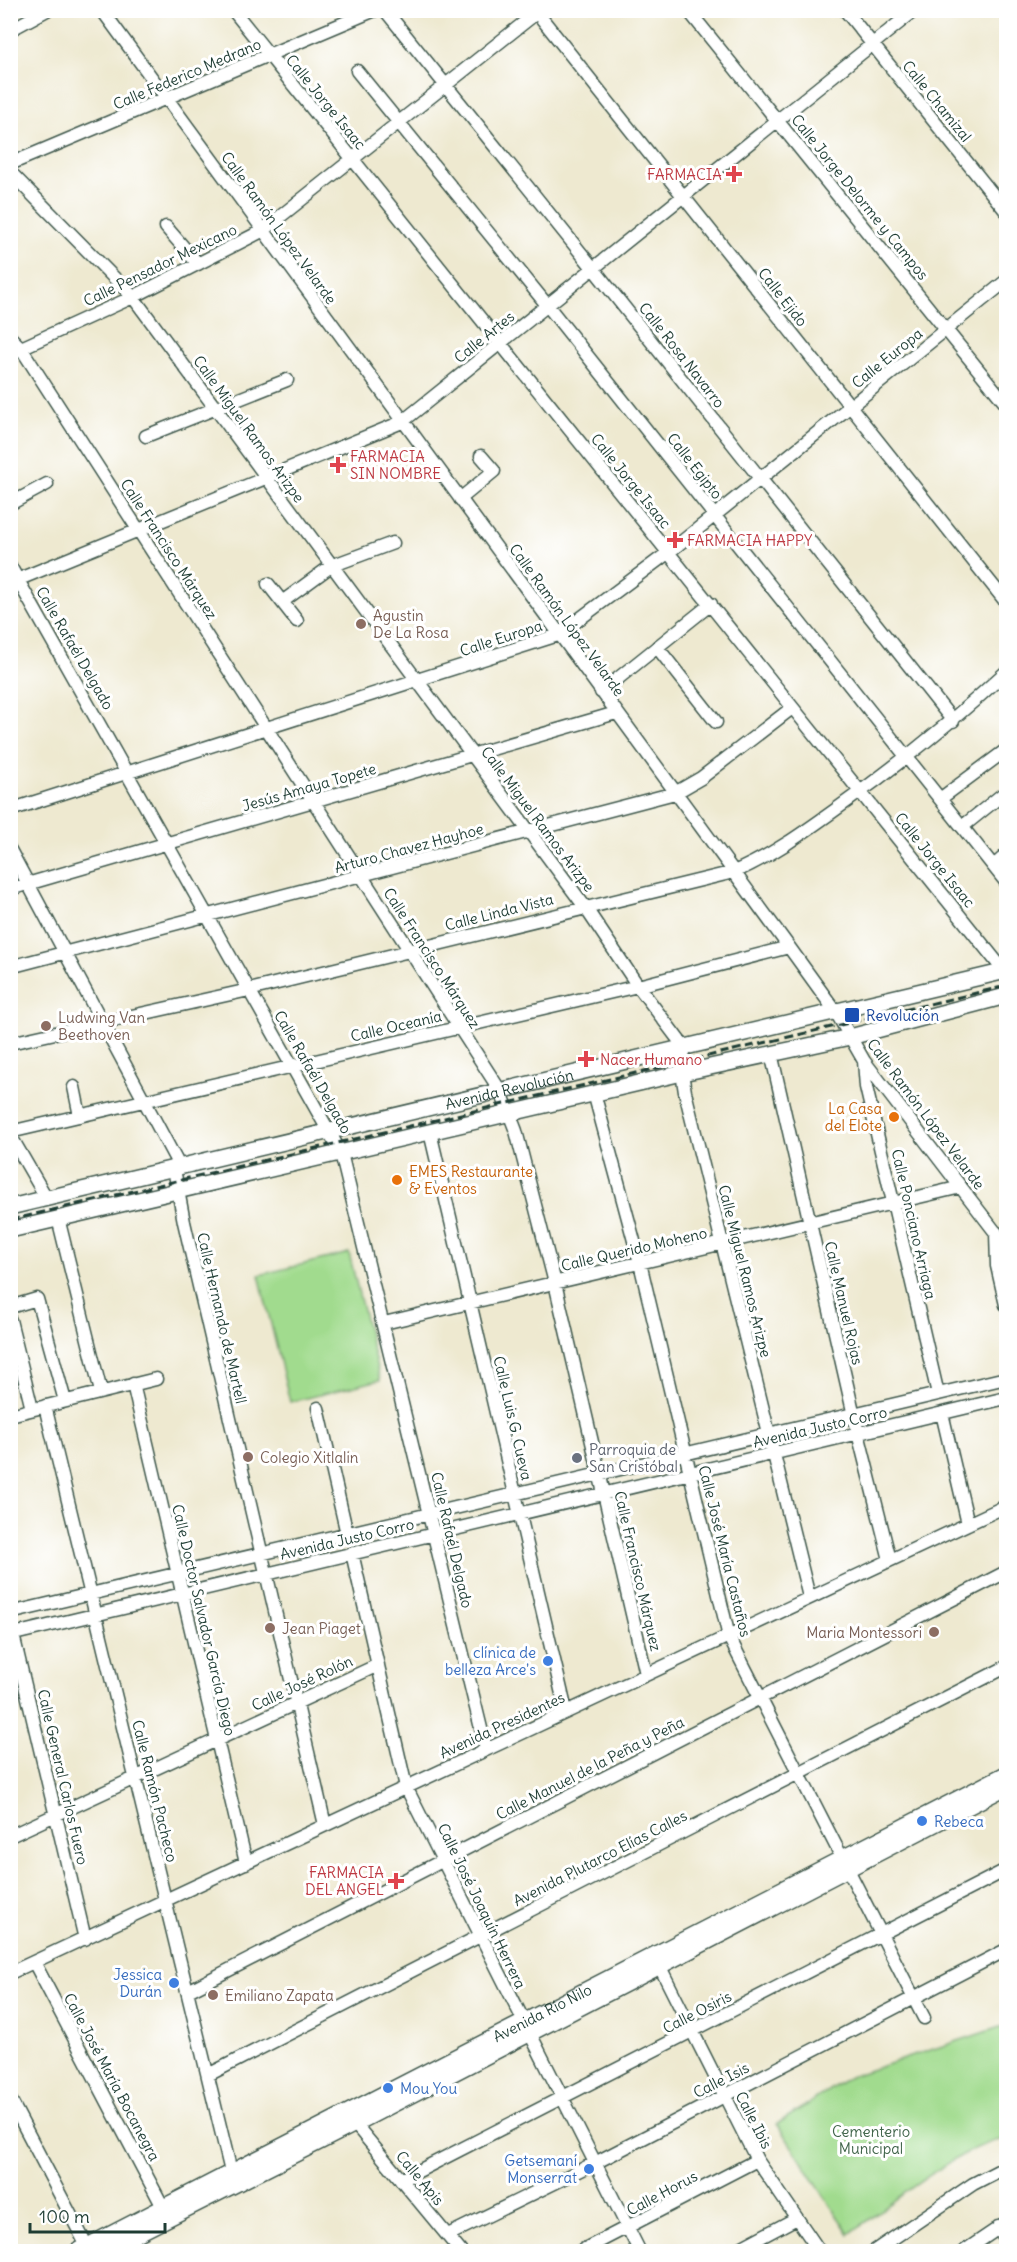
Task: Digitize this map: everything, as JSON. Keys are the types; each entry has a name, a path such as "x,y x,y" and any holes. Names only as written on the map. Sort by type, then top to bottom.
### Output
{"main road":[{"name":"Avenida Revolución","path":"10,1207 1005,971"},
{"name":"Avenida Revolución","path":"10,1230 681,1073 850,1037 1006,996"},
{"name":"Avenida Río Nilo","path":"88,2250 844,1864 1006,1786"},
{"name":"Avenida Río Nilo","path":"88,2250 163,2206 355,2124 525,2027 659,1965 844,1864"}],"street":[{"path":"10,30 47,10"},
{"name":"Calle Ramón López Velarde","path":"102,10 558,635 789,947 836,1012 864,1061 1006,1246"},
{"name":"Calle Jorge Isaac","path":"233,10 1005,971"},
{"name":"Calle Federico Medrano","path":"10,164 375,10"},
{"name":"Calle Rosa Navarro","path":"385,10 952,721"},
{"name":"Calle Jorge Delorme y Campos","path":"688,10 779,120 1006,405"},
{"name":"Calle Chamizal","path":"845,10 1006,211"},
{"name":"Calle Artes","path":"14,581 402,422 915,10"},
{"name":"Calle Pensador Mexicano","path":"16,351 133,297 262,231 537,11"},
{"name":"Calle Ejido","path":"537,11 1006,602"},
{"name":"Calle Egipto","path":"357,71 547,305 1006,882"},
{"name":"Calle Miguel Ramos Arizpe","path":"10,172 133,297 585,907 638,986 684,1047 681,1073 809,1597"},
{"path":"166,227 198,264"},
{"name":"Calle Europa","path":"10,810 558,635 669,552 1006,281"},
{"name":"Calle Francisco Márquez","path":"10,337 16,351 138,529 501,1092 509,1113 555,1283 646,1674"},
{"path":"146,436 287,380"},
{"path":"460,499 494,471 481,456"},
{"path":"10,504 46,484"},
{"path":"282,602 331,566 393,543"},
{"name":"Calle Rafaél Delgado","path":"10,566 14,581 128,771 249,990 331,1131 341,1154 486,1749"},
{"path":"268,584 297,621"},
{"path":"601,692 711,604"},
{"path":"657,647 716,722"},
{"name":"Calle Linda Vista","path":"10,1043 249,990 408,949 734,872 790,843 908,759 1006,672"},
{"name":"Arturo Chavez Hayhoe","path":"10,967 675,793 701,778 792,708"},
{"name":"Jesús Amaya Topete","path":"10,889 472,756 616,712"},
{"path":"940,799 1006,750"},
{"path":"962,827 1003,794"},
{"name":"Calle Hernando de Martell","path":"10,850 146,1100 176,1160 174,1169 178,1191 325,1825"},
{"path":"994,866 1006,855"},
{"name":"Calle Oceanía","path":"10,1134 458,1026 638,986 789,947"},
{"name":"Calle Manuel Rojas","path":"771,1053 858,1433 890,1560"},
{"name":"Calle Ponciano Arriaga","path":"864,1061 866,1087 938,1394"},
{"path":"74,1087 80,1116"},
{"name":"Calle José María Castaños","path":"594,1093 640,1263 729,1636 924,2018"},
{"name":"Calle Luis G. Cueva","path":"430,1132 566,1711"},
{"path":"10,1134 47,1198"},
{"name":"Calle Querido Moheno","path":"384,1323 961,1187"},
{"path":"58,1218 101,1392"},
{"path":"996,1232 997,1266 1006,1305"},
{"path":"10,1307 37,1299 65,1401"},
{"path":"10,1320 32,1409"},
{"name":"Avenida Justo Corro","path":"10,1613 1006,1378"},
{"path":"10,1414 156,1379"},
{"name":"Calle Doctor Salvador García Diego","path":"133,1384 246,1863"},
{"name":"Avenida Justo Corro","path":"11,1630 95,1614 1006,1398"},
{"name":"Calle Ramón Pacheco","path":"45,1406 167,1901 232,2178"},
{"path":"318,1408 347,1534"},
{"path":"942,1413 968,1524"},
{"name":"Avenida Presidentes","path":"10,1973 1006,1506"},
{"name":"Calle José Joaquín Herrera","path":"352,1553 406,1786 525,2027 640,2252"},
{"name":"Calle Manuel de la Peña y Peña","path":"188,1991 1006,1572"},
{"name":"Calle General Carlos Fuero","path":"11,1630 85,1939"},
{"name":"Calle José Rolón","path":"10,1836 378,1665"},
{"name":"Avenida Plutarco Elías Calles","path":"208,2075 1006,1666"},
{"name":"Calle Osiris","path":"402,2180 1006,1870"},
{"name":"Calle Isis","path":"448,2235 595,2163 1006,1950"},
{"name":"Calle José María Bocanegra","path":"34,1962 163,2206"},
{"name":"Calle Ibis","path":"659,1965 757,2160 795,2219 818,2249"},
{"path":"10,2099 88,2250"},
{"name":"Calle Apis","path":"355,2124 461,2252"},
{"name":"Calle Horus","path":"579,2252 757,2160"},
{"path":"878,2250 973,2184 1006,2167"},
{"path":"733,2252 795,2219"},
{"path":"963,2252 1002,2225 1006,2243 1000,2252"}],"green space":[{"path":"349,1253 380,1380 290,1402 259,1275"},
{"name":"Cementerio Municipal","path":"1006,2025 1006,2139 988,2143 947,2164 849,2234 777,2124 849,2077"}],"railway":[{"path":"10,1220 1006,986"}],"place":[{"name":"FARMACIA","path":"734,174"},
{"name":"FARMACIA SIN NOMBRE","path":"338,465"},
{"name":"FARMACIA HAPPY","path":"675,540"},
{"name":"Agustin De La Rosa","path":"361,624"},
{"name":"Revolución","path":"852,1015"},
{"name":"Ludwing Van Beethoven","path":"46,1026"},
{"name":"Nacer Humano","path":"586,1059"},
{"name":"La Casa del Elote","path":"894,1117"},
{"name":"EMES Restaurante & Eventos","path":"397,1180"},
{"name":"Colegio Xitlalin","path":"248,1457"},
{"name":"Parroquia de San Cristóbal","path":"577,1458"},
{"name":"Jean Piaget","path":"270,1628"},
{"name":"Maria Montessori","path":"934,1632"},
{"name":"clínica de belleza Arce's","path":"548,1661"},
{"name":"Rebeca","path":"922,1821"},
{"name":"FARMACIA DEL ANGEL","path":"396,1881"},
{"name":"Jessica Durán","path":"174,1983"},
{"name":"Emiliano Zapata","path":"213,1995"},
{"name":"Mou You","path":"388,2088"},
{"name":"Getsemaní Monserrat","path":"589,2169"}]}
